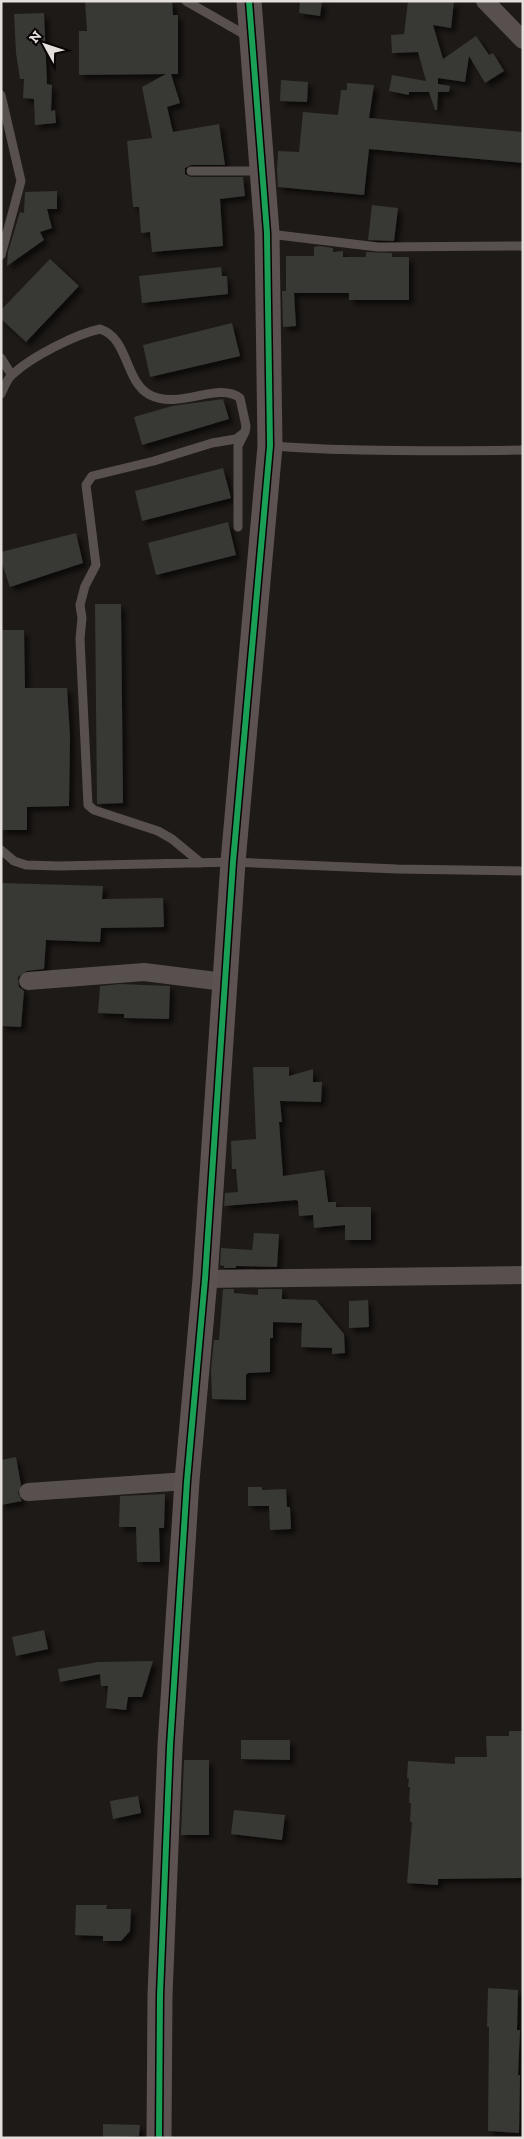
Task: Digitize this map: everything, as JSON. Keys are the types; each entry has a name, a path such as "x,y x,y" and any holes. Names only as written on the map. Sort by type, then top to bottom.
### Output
{"street":[{"path":"159,2138 160,1995 168,1797 187,1481 205,1279 232,862 270,446 267,234 249,1"},
{"path":"486,1 523,40"},
{"path":"28,981 144,972 224,982"},
{"path":"205,1279 523,1275"},
{"path":"28,1492 187,1481"}],"lane":[{"path":"186,1 252,39"},
{"path":"1,95 21,181 1,255"},
{"path":"191,171 262,171"},
{"path":"267,234 378,247 523,246"},
{"path":"1,394 11,374 52,348 87,332 100,329 115,338 134,377 149,394 159,398 170,399 204,396 221,391 234,393 240,398 244,409 245,432 238,446 238,527"},
{"path":"1,358 11,374"},
{"path":"201,863 172,839 158,831 94,810 88,805 80,604 84,586 96,565 86,485 92,476 154,461 212,443 236,439 245,432"},
{"path":"270,446 334,451 392,452 523,450"},
{"path":"1,850 14,862 26,865 232,862 397,869 523,871"}],"building":[{"path":"85,1 172,1 173,15 178,15 178,74 171,74 180,103 167,107 173,132 219,124 225,165 191,165 185,168 185,174 191,177 243,177 245,196 220,199 223,246 152,252 150,232 141,233 139,207 133,207 127,141 152,138 142,87 166,74 79,75 79,31 87,31"},
{"path":"300,1 322,2 320,16 299,13"},
{"path":"408,1 454,2 451,28 433,25 443,59 476,36 489,55 493,53 504,71 485,83 469,56 465,82 438,78 438,84 450,86 449,92 438,92 437,110 435,110 429,92 409,92 409,95 389,91 392,75 426,81 418,52 392,53 391,35 404,34"},
{"path":"44,13 47,84 52,85 51,111 55,110 56,123 35,125 34,99 23,98 24,79 20,79 16,53 14,14"},
{"path":"281,80 308,82 307,102 280,101"},
{"path":"347,83 374,85 369,118 523,132 523,163 369,149 364,195 278,187 278,151 299,152 303,112 338,115 341,90 347,90"},
{"path":"57,191 57,209 47,209 52,228 40,232 44,240 7,266 8,252 20,212 24,213 25,192"},
{"path":"372,205 398,208 394,241 368,240"},
{"path":"314,247 333,248 333,252 343,251 343,257 366,257 366,252 392,253 392,257 409,257 409,300 349,300 349,293 294,293 296,326 283,327 282,291 286,291 286,256 314,256"},
{"path":"50,259 79,286 26,342 1,319 1,310"},
{"path":"221,267 222,276 227,276 228,294 142,303 139,276"},
{"path":"232,323 240,356 150,377 143,345"},
{"path":"223,399 229,419 142,445 134,417 172,406"},
{"path":"223,468 231,498 142,521 135,491"},
{"path":"228,522 236,555 156,575 148,543"},
{"path":"76,533 83,563 10,587 1,561 1,552"},
{"path":"95,604 121,604 123,803 97,804"},
{"path":"1,630 24,630 25,688 67,688 70,737 69,806 27,807 27,830 1,830"},
{"path":"1,883 103,886 102,899 163,898 164,927 101,928 100,942 46,940 44,969 27,971 18,977 19,987 24,991 21,1027 1,1026"},
{"path":"120,984 170,986 169,1019 124,1018 124,1014 98,1013 100,986"},
{"path":"253,1067 289,1067 289,1076 313,1069 313,1082 322,1082 321,1102 280,1101 282,1122 279,1122 283,1176 324,1170 328,1202 336,1202 336,1207 371,1207 371,1240 345,1240 345,1225 314,1228 313,1215 299,1216 298,1201 296,1200 224,1206 225,1193 238,1192 236,1169 232,1169 231,1141 256,1139"},
{"path":"254,1233 279,1234 277,1267 236,1266 236,1268 224,1268 224,1266 220,1265 221,1248 252,1250"},
{"path":"223,1289 234,1289 234,1293 258,1295 258,1289 282,1289 282,1299 316,1300 344,1334 345,1353 332,1354 332,1348 301,1347 302,1323 273,1322 273,1338 270,1338 270,1372 248,1373 246,1375 246,1400 212,1399 211,1369 214,1340 219,1340"},
{"path":"368,1300 369,1327 349,1328 349,1301"},
{"path":"16,1457 21,1485 18,1493 22,1501 1,1505 1,1460"},
{"path":"248,1487 262,1487 262,1490 286,1489 287,1507 290,1507 291,1529 270,1530 269,1506 248,1506"},
{"path":"165,1494 164,1528 159,1528 160,1562 137,1562 136,1527 119,1527 120,1496"},
{"path":"44,1630 48,1649 16,1656 12,1637"},
{"path":"153,1661 142,1697 128,1697 126,1710 106,1708 108,1686 101,1686 100,1674 60,1682 58,1669 98,1662"},
{"path":"509,1731 523,1731 523,1878 438,1879 438,1885 407,1883 412,1822 410,1822 409,1778 407,1778 408,1761 455,1764 455,1757 487,1757 486,1736 509,1736"},
{"path":"241,1740 290,1740 290,1760 241,1759"},
{"path":"184,1760 209,1760 209,1835 181,1835"},
{"path":"138,1796 141,1813 113,1819 110,1801"},
{"path":"234,1810 285,1815 282,1840 231,1834"},
{"path":"76,1905 107,1905 106,1909 131,1909 130,1931 121,1941 103,1941 103,1936 75,1935"},
{"path":"488,1988 518,1990 517,2030 520,2030 518,2075 520,2075 519,2133 488,2131"},
{"path":"103,2124 140,2125 139,2136 103,2138"}],"cycle path":[{"path":"159,2138 160,1995 170,1746 187,1481 205,1279 233,862 270,446 267,233 249,1"}]}
